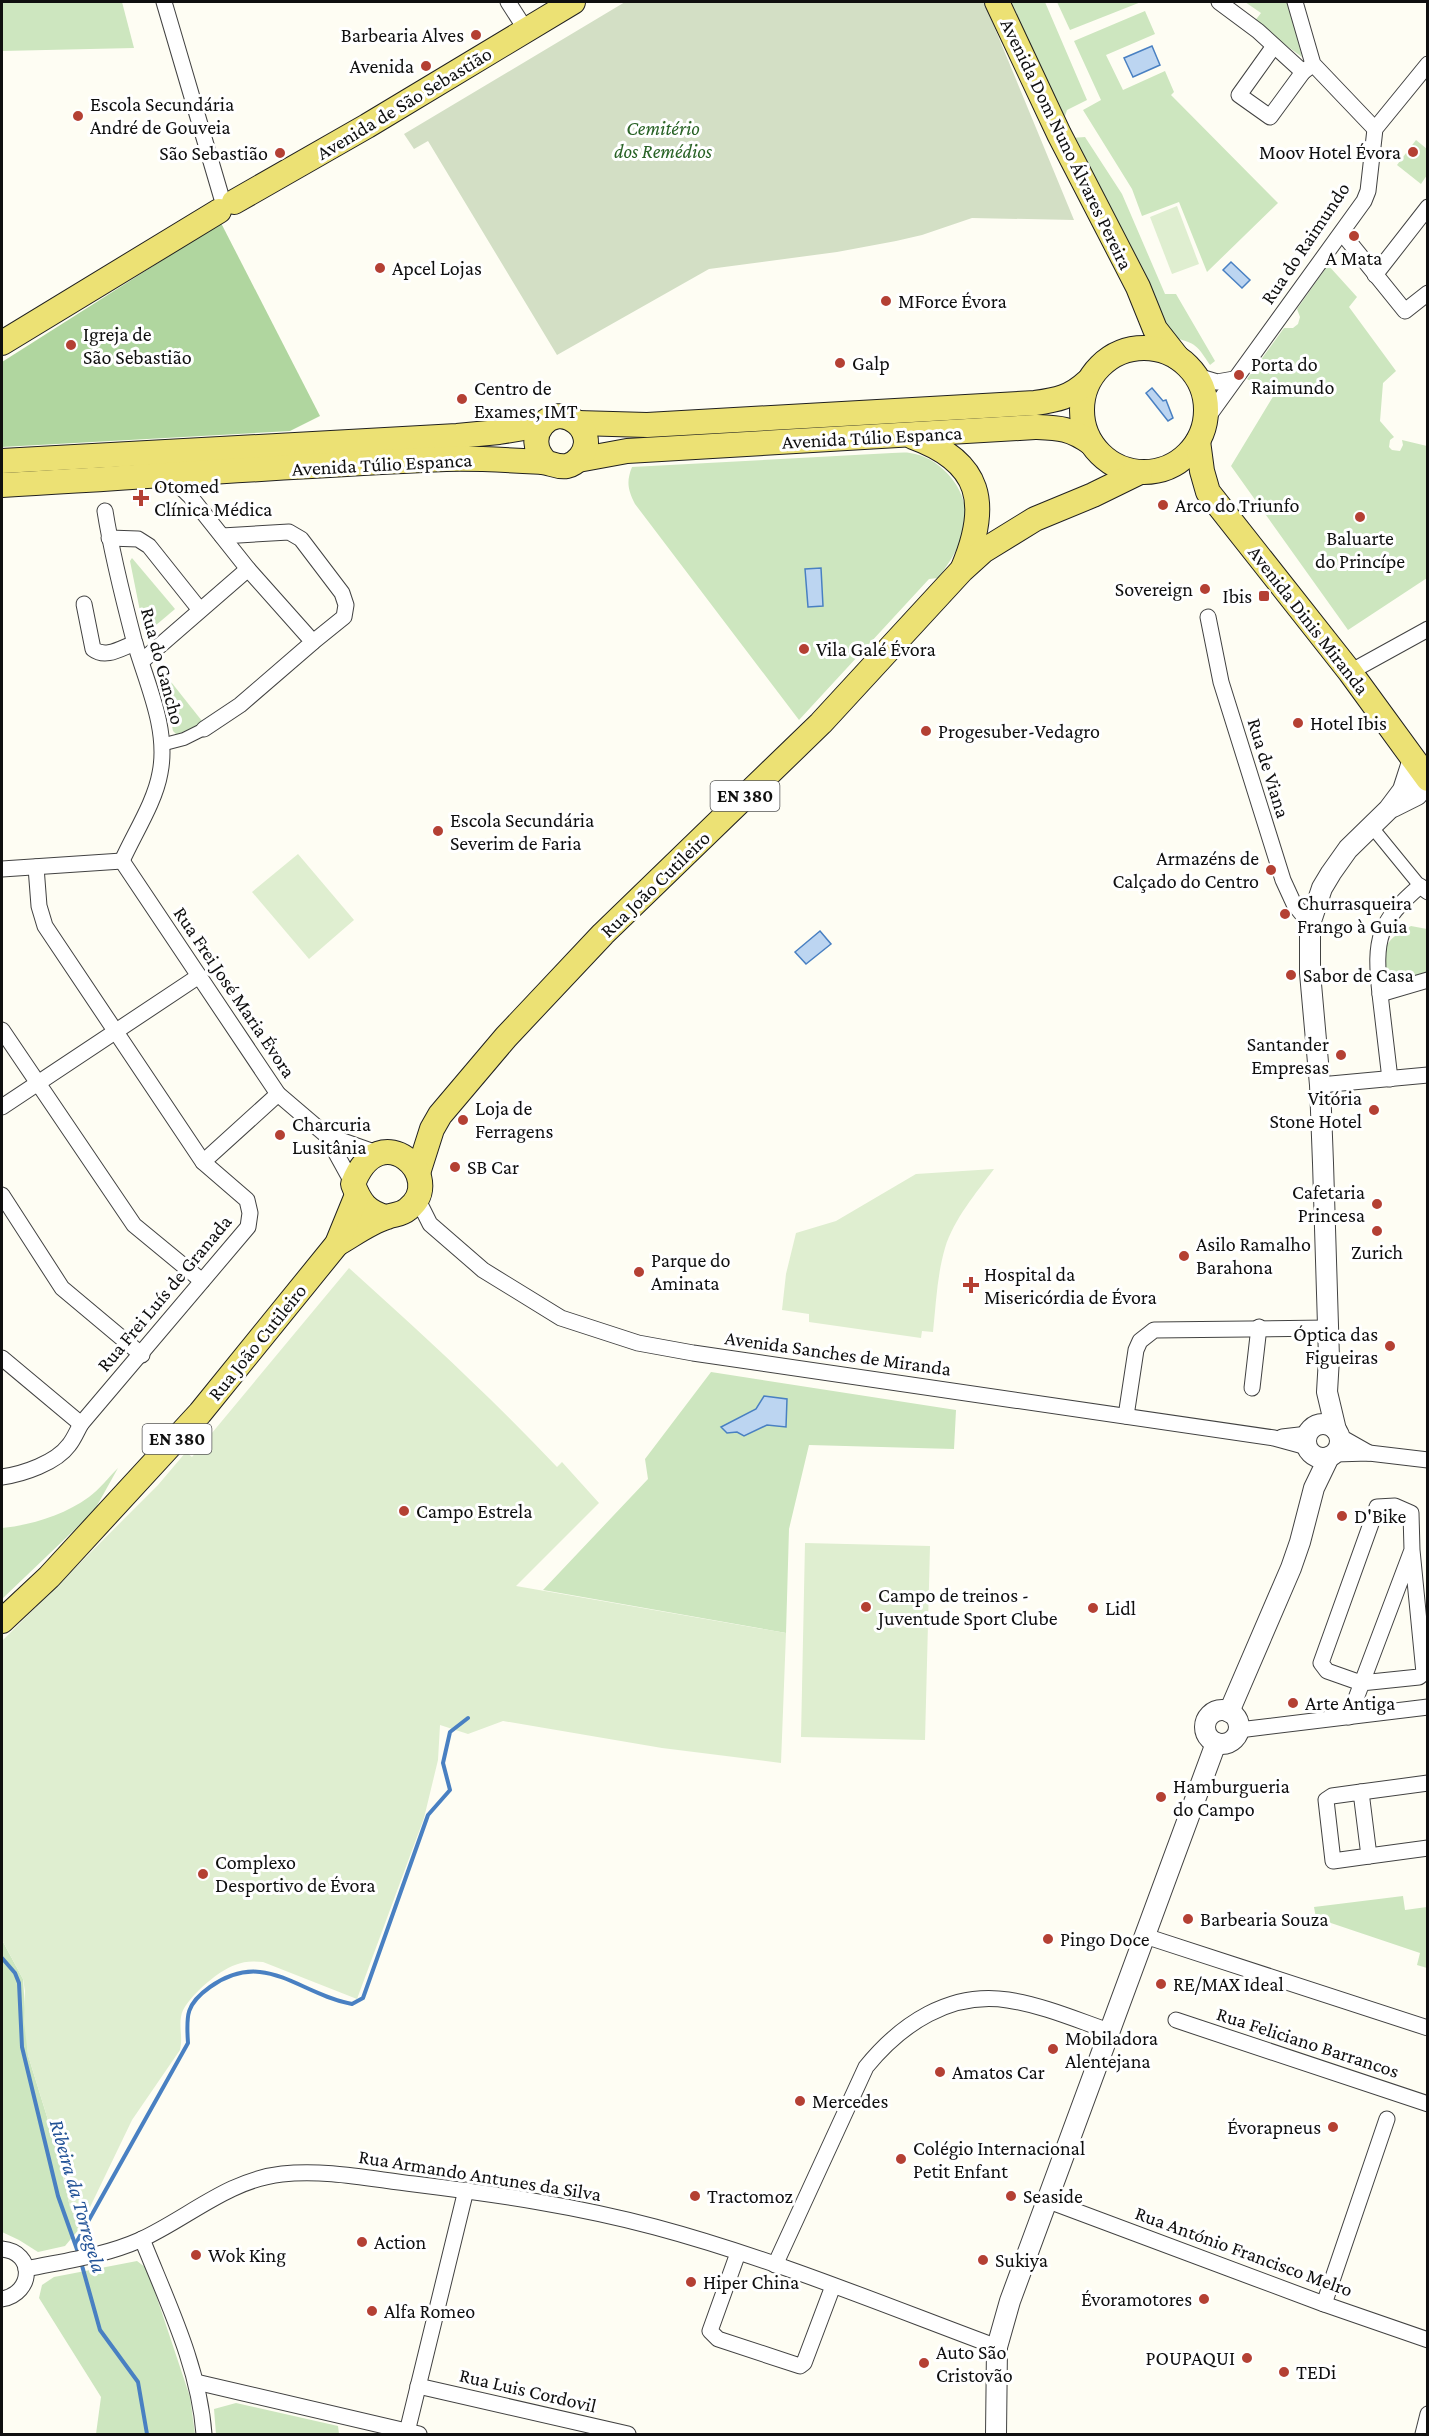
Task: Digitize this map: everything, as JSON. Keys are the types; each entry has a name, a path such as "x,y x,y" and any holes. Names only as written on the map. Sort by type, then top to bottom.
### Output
{"main road":[{"name":"Avenida de São Sebastião","path":"2,343 225,204 573,2"},
{"name":"Avenida Dom Nuno Álvares Pereira","path":"997,2 1059,134 1138,287 1155,329 1177,357"},
{"name":"Avenida Dom Nuno Álvares Pereira","path":"1124,350 1134,332 1138,315 1138,287"},
{"path":"1142,347 1160,349 1177,357 1197,376 1203,390 1206,405 1202,431 1183,457 1164,469 1140,472 1124,469 1110,462 1094,448 1084,429 1081,413 1082,397 1087,382 1096,368 1124,350 1142,347"},
{"name":"Avenida Túlio Espanca","path":"2,461 457,436 542,425 554,417 563,416 578,423 647,425 1002,405 1060,400 1075,393 1087,382"},
{"path":"578,423 586,437 583,454 578,460"},
{"path":"542,425 536,440 540,456 546,462"},
{"name":"Avenida Túlio Espanca","path":"2,485 458,459 546,462 561,467 578,460 627,451 1035,428 1066,429 1077,433 1094,448"},
{"name":"Avenida Dinis Miranda","path":"1202,431 1202,471 1208,492 1350,672 1428,780"},
{"path":"908,435 947,452 963,467 977,495 979,515 976,533 962,570"},
{"name":"Rua João Cutileiro","path":"1072,503 1094,475 1094,448"},
{"name":"Avenida Dinis Miranda","path":"1164,469 1208,492"},
{"name":"Rua João Cutileiro","path":"337,1244 410,1209 417,1198 420,1186 418,1173 432,1129 440,1115 506,1037 608,929 821,723 962,570 1007,535 1035,519 1140,472"},
{"name":"Rua João Cutileiro","path":"2,1621 49,1577 161,1457 200,1413 337,1244 355,1190 358,1170 366,1160 383,1153 440,1115"},
{"path":"383,1153 402,1155 412,1162 418,1173"},
{"path":"355,1190 363,1206 374,1214 392,1216"}],"street":[{"path":"164,2 225,204"},
{"path":"508,2 526,30"},
{"path":"1219,2 1274,46 1308,68 1375,129 1428,64"},
{"path":"1274,46 1239,95 1270,117 1308,68 1295,2"},
{"name":"Rua do Raimundo","path":"1202,431 1234,379 1364,201 1368,191 1375,129"},
{"path":"1375,274 1428,207"},
{"path":"1342,233 1405,311 1428,293"},
{"path":"1197,376 1217,382 1234,379"},
{"path":"190,496 193,481 206,473"},
{"path":"169,476 190,496 248,569 313,642"},
{"name":"Rua do Gancho","path":"105,511 109,538 135,643 155,711 161,745 160,774 155,791 122,861"},
{"path":"161,745 184,739 204,729 240,705 344,617 346,605 342,593 301,539 289,532 222,536"},
{"path":"109,538 138,539 149,546 200,610"},
{"path":"142,661 248,569"},
{"path":"84,604 93,649 98,653 106,654 135,643"},
{"name":"Rua de Viana","path":"1208,617 1224,694 1282,880 1294,903 1310,924"},
{"path":"1350,672 1428,629"},
{"path":"1229,1712 1291,1568 1314,1488 1323,1442 1327,1392 1328,1328 1320,1085 1310,973 1310,924 1322,888 1331,873 1348,849 1388,810 1403,790 1413,759"},
{"path":"1388,810 1417,795 1428,780"},
{"path":"1388,810 1403,805 1428,804"},
{"path":"1371,826 1424,889 1388,918 1380,936 1377,951 1390,1079"},
{"path":"2,869 122,861"},
{"name":"Rua Frei José Maria Évora","path":"122,861 278,1095 326,1134 383,1153"},
{"name":"Rua Frei Luís de Granada","path":"2,1477 24,1473 47,1462 68,1446 81,1424 142,1355 248,1227 250,1213 247,1200 203,1162 45,926 39,906 36,867"},
{"path":"2,1107 199,976"},
{"path":"1380,994 1428,980"},
{"path":"2,1030 134,1225 202,1281"},
{"path":"1320,1085 1428,1076"},
{"path":"203,1162 278,1095"},
{"name":"Rua Frei José Maria Évora","path":"326,1134 355,1190"},
{"path":"2,1195 62,1288 142,1355"},
{"name":"Avenida Sanches de Miranda","path":"417,1198 430,1224 483,1270 561,1318 628,1341 740,1360 1274,1438 1323,1442 1369,1453 1428,1460"},
{"name":"Avenida Sanches de Miranda","path":"392,1216 430,1224"},
{"path":"1252,1388 1259,1327"},
{"path":"1126,1416 1136,1350 1140,1341 1154,1330 1328,1328"},
{"path":"2,1359 81,1424"},
{"path":"1395,1506 1411,1513 1412,1550 1424,1673 1419,1677 1361,1683 1327,1671 1321,1663 1377,1507 1395,1506"},
{"path":"1348,1717 1412,1550"},
{"path":"1239,1730 1428,1707"},
{"path":"1216,1711 1229,1712 1238,1722 1239,1730 1233,1740 1228,1743 1216,1743 1206,1733 1206,1720 1216,1711"},
{"path":"996,2434 997,2347 1010,2301 1216,1743"},
{"path":"1428,1783 1332,1796 1326,1800 1334,1861 1428,1848"},
{"path":"1361,1792 1369,1856"},
{"path":"1145,1936 1428,2028"},
{"path":"775,2265 866,2067 882,2047 902,2030 937,2009 959,2001 984,1998 1008,2000 1109,2031"},
{"name":"Rua Feliciano Barrancos","path":"1176,2020 1428,2104"},
{"path":"1324,2304 1387,2119"},
{"name":"Rua Armando Antunes da Silva","path":"26,2269 100,2254 142,2239 231,2188 254,2180 281,2174 308,2172 466,2190 598,2213 656,2227 775,2265 997,2347"},
{"path":"196,2382 413,2433 418,2386 466,2190"},
{"name":"Rua António Francisco Melro","path":"1046,2200 1324,2304 1428,2340"},
{"path":"142,2239 194,2372 203,2413 204,2434"},
{"path":"2,2249 16,2253 23,2260 26,2269 26,2279 22,2289 2,2299"},
{"path":"738,2253 710,2331 713,2336 729,2343 800,2366 804,2363 833,2286"},
{"name":"Rua Luis Cordovil","path":"418,2386 628,2434"},
{"path":"1423,2434 1428,2414"}],"green space":[{"path":"2,2 122,2 134,48 2,51"},
{"name":"Cemitério dos Remédios","path":"625,2 984,2 1074,220 972,218 896,241 837,252 709,269 557,355 428,141 414,149 404,134"},
{"path":"1003,2 1045,2 1087,100 1067,110 1064,119"},
{"path":"1057,2 1141,2 1070,30"},
{"path":"1245,2 1289,2 1302,57 1254,22 1261,13"},
{"path":"1145,11 1155,34 1106,55 1123,90 1165,71 1174,92 1171,95 1278,203 1207,272 1179,202 1142,216 1132,189 1083,110 1101,100 1074,41"},
{"path":"1085,137 1122,194 1165,294 1176,294 1215,361 1210,365 1196,346 1173,338 1072,138"},
{"path":"1416,140 1427,149 1427,175 1421,184 1397,165"},
{"path":"1177,206 1199,264 1172,274 1150,217"},
{"path":"221,223 320,416 290,431 2,447 2,362"},
{"path":"1328,265 1357,297 1349,307 1396,371 1383,383 1380,421 1394,437 1390,440 1389,447 1400,451 1403,445 1402,440 1427,446 1427,578 1348,630 1231,466 1274,395 1247,379 1284,328 1293,328 1298,324 1300,317 1297,309"},
{"name":"Vila Galé Évora","path":"892,453 922,456 933,461 952,478 959,489 966,512 961,539 938,578 929,579 799,720 635,504 629,486 630,472 632,467"},
{"path":"132,558 175,609 149,631 144,631 130,561"},
{"path":"160,668 202,721 189,732 177,735 173,731"},
{"path":"298,854 354,920 309,959 252,892"},
{"path":"1411,926 1427,929 1427,975 1396,987 1383,975 1383,957 1391,940"},
{"path":"994,1169 966,1207 949,1237 940,1269 933,1332 922,1331 921,1338 809,1322 809,1314 782,1310 786,1274 796,1233 836,1221 916,1174"},
{"path":"349,1268 481,1390 557,1467 562,1462 599,1503 516,1586 786,1633 781,1763 662,1748 503,1721 468,1734 440,1725 438,1760 424,1818 357,1999 263,1962 238,1964 211,1979 195,1994 183,2010 180,2050 132,2120 80,2228 70,2207 56,2146 28,2055 24,2022 23,1979 2,1940 2,1641 158,1485 186,1452 192,1457"},
{"path":"711,1372 956,1410 954,1449 809,1445 789,1529 786,1633 543,1590 648,1479 645,1459"},
{"path":"118,1468 94,1511 2,1599 2,1528 36,1522 69,1509 93,1494"},
{"name":"Campo de treinos - Juventude Sport Clube","path":"805,1543 930,1546 925,1740 801,1737"},
{"path":"1403,1896 1405,1910 1427,1907 1427,1968 1417,1965 1420,1953 1316,1918 1314,1907"},
{"path":"2,1940 23,1979 28,2055 56,2146 70,2207 80,2228 65,2246 38,2252 2,2232"},
{"path":"137,2261 145,2267 152,2283 190,2397 195,2434 96,2434 101,2397 39,2298 42,2285 54,2277"},
{"path":"236,2403 338,2426 339,2434 216,2434 214,2409"}],"water":[{"path":"1152,46 1160,65 1133,77 1124,58"},
{"path":"1231,262 1250,280 1242,288 1223,270"},
{"path":"1152,388 1163,401 1166,400 1173,418 1168,421 1146,393"},
{"path":"821,568 823,606 808,607 805,569"},
{"path":"820,931 831,944 806,964 795,952"},
{"path":"764,1396 787,1399 786,1427 767,1425 744,1436 737,1432 727,1433 721,1427 756,1409"}],"waterway":[{"path":"76,2243 188,2043 189,2011 202,1993 230,1976 248,1972 281,1977 333,1999 352,2004 363,1998 428,1815 450,1790 443,1763 450,1732 468,1718"},
{"name":"Ribeira da Torregela","path":"2,1958 15,1973 19,1983 22,2047 58,2196 79,2255"},
{"name":"Ribeira da Torregela","path":"81,2262 100,2330 138,2382 147,2434"}],"place":[{"name":"Barbearia Alves","path":"476,35"},
{"name":"Avenida","path":"426,66"},
{"name":"Escola Secundária André de Gouveia","path":"78,116"},
{"name":"Moov Hotel Évora","path":"1413,152"},
{"name":"São Sebastião","path":"280,153"},
{"name":"A Mata","path":"1354,236"},
{"name":"Apcel Lojas","path":"380,268"},
{"name":"MForce Évora","path":"886,301"},
{"name":"Igreja de São Sebastião","path":"71,345"},
{"name":"Galp","path":"840,363"},
{"name":"Porta do Raimundo","path":"1239,375"},
{"name":"Centro de Exames, IMT","path":"462,399"},
{"name":"Otomed Clínica Médica","path":"141,498"},
{"name":"Arco do Triunfo","path":"1163,505"},
{"name":"Baluarte do Princípe","path":"1360,517"},
{"name":"Sovereign","path":"1205,589"},
{"name":"Ibis","path":"1264,596"},
{"name":"Vila Galé Évora","path":"804,649"},
{"name":"Hotel Ibis","path":"1298,723"},
{"name":"Progesuber-Vedagro","path":"926,731"},
{"name":"Escola Secundária Severim de Faria","path":"438,831"},
{"name":"Armazéns de Calçado do Centro","path":"1271,870"},
{"name":"Churrasqueira Frango à Guia","path":"1285,914"},
{"name":"Sabor de Casa","path":"1291,975"},
{"name":"Santander Empresas","path":"1341,1055"},
{"name":"Vitória Stone Hotel","path":"1374,1110"},
{"name":"Loja de Ferragens","path":"463,1120"},
{"name":"Charcuria Lusitânia","path":"280,1135"},
{"name":"SB Car","path":"455,1167"},
{"name":"Cafetaria Princesa","path":"1377,1204"},
{"name":"Zurich","path":"1377,1231"},
{"name":"Asilo Ramalho Barahona","path":"1184,1256"},
{"name":"Parque do Aminata","path":"639,1272"},
{"name":"Hospital da Misericórdia de Évora","path":"971,1285"},
{"name":"Óptica das Figueiras","path":"1390,1346"},
{"name":"Campo Estrela","path":"404,1511"},
{"name":"D'Bike","path":"1342,1516"},
{"name":"Campo de treinos - Juventude Sport Clube","path":"866,1607"},
{"name":"Lidl","path":"1093,1608"},
{"name":"Arte Antiga","path":"1293,1703"},
{"name":"Hamburgueria do Campo","path":"1161,1797"},
{"name":"Complexo Desportivo de Évora","path":"203,1874"},
{"name":"Barbearia Souza","path":"1188,1919"},
{"name":"Pingo Doce","path":"1048,1939"},
{"name":"RE/MAX Ideal","path":"1161,1984"},
{"name":"Mobiladora Alentejana","path":"1053,2049"},
{"name":"Amatos Car","path":"940,2072"},
{"name":"Mercedes","path":"800,2101"},
{"name":"Évorapneus","path":"1333,2127"},
{"name":"Colégio Internacional Petit Enfant","path":"901,2159"},
{"name":"Tractomoz","path":"695,2196"},
{"name":"Seaside","path":"1011,2196"},
{"name":"Action","path":"362,2242"},
{"name":"Wok King","path":"196,2255"},
{"name":"Sukiya","path":"983,2260"},
{"name":"Hiper China","path":"691,2282"},
{"name":"Évoramotores","path":"1204,2299"},
{"name":"Alfa Romeo","path":"372,2311"},
{"name":"POUPAQUI","path":"1247,2358"},
{"name":"Auto São Cristovão","path":"924,2363"},
{"name":"TEDi","path":"1284,2372"}]}
